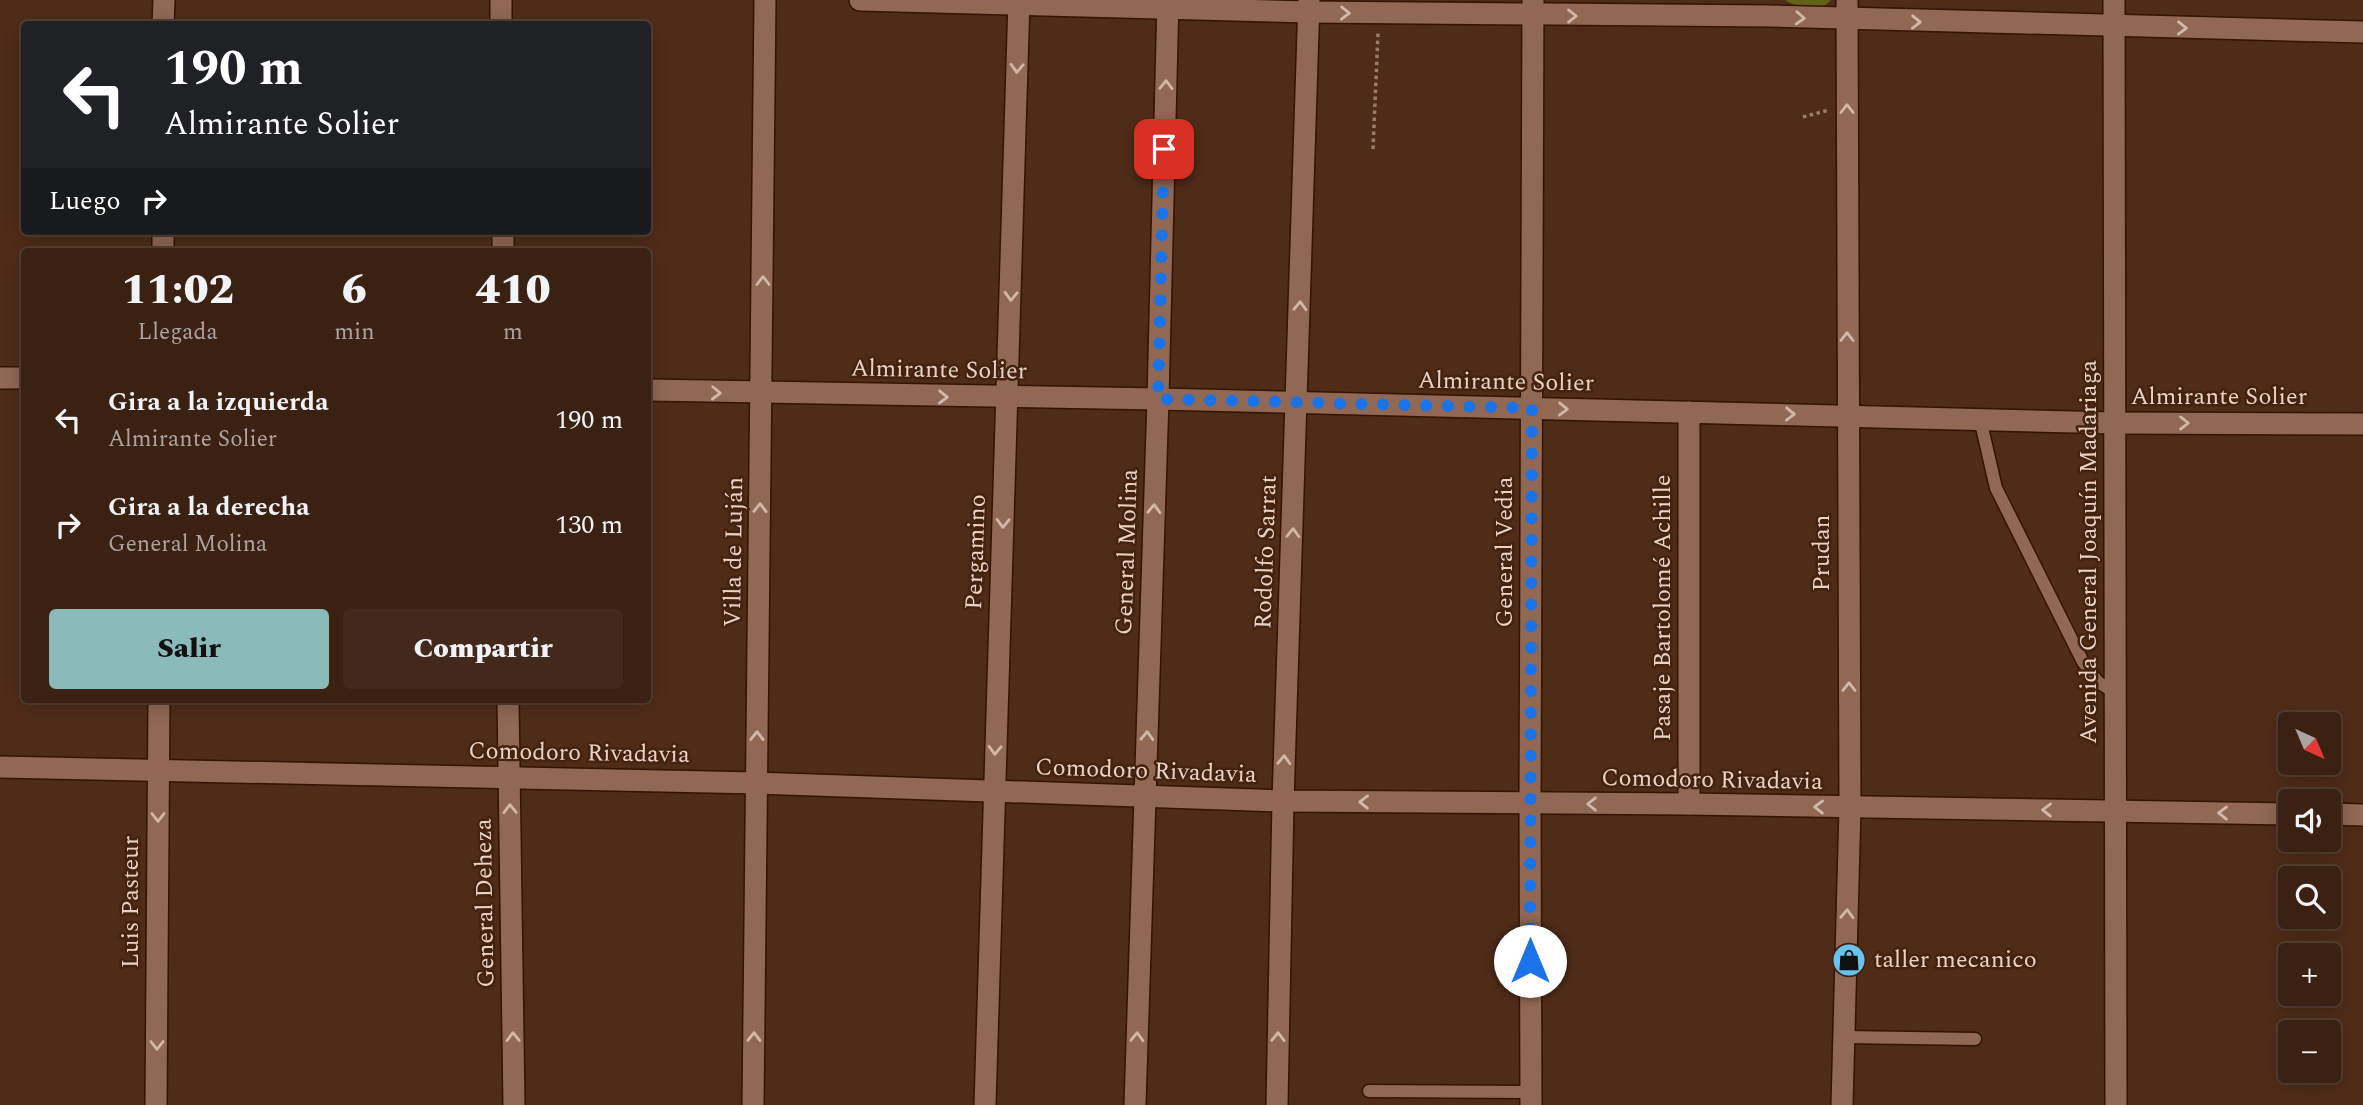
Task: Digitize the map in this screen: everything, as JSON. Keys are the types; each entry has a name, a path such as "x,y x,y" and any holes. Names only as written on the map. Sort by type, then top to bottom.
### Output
{"street":[{"path":"163,21 164,0"},
{"path":"501,0 501,21"},
{"name":"Villa de Luján","path":"753,1105 765,0"},
{"path":"860,0 1309,6 1379,13 1532,8 1770,8 1847,10 2114,27 2363,32"},
{"name":"Avenida General Joaquín Madariaga","path":"2114,0 2116,1105"},
{"name":"Pergamino","path":"985,1105 1019,2"},
{"name":"General Molina","path":"1135,1105 1168,5"},
{"name":"Rodolfo Sarrat","path":"1277,1105 1283,801 1309,6"},
{"name":"General Vedia","path":"1531,1098 1532,8"},
{"name":"Prudan","path":"1842,1105 1850,808 1847,10"},
{"path":"0,378 21,378"},
{"name":"Almirante Solier","path":"651,390 1158,399 2115,423 2363,424"},
{"name":"Pasaje Bartolomé Achille","path":"1689,412 1689,804"},
{"name":"Luis Pasteur","path":"156,1105 159,703"},
{"name":"General Deheza","path":"508,703 514,1105"},
{"name":"Comodoro Rivadavia","path":"0,767 757,783 1283,801 1689,804 2278,814"},
{"path":"2341,814 2363,815"}],"lane":[{"path":"1980,419 1996,488 2082,662 2098,682 2115,692"},
{"path":"1844,1037 1975,1039"},
{"path":"1370,1091 1531,1098"}],"path":[{"path":"1373,149 1379,13"}],"shaded area":[{"path":"1785,0 1831,0 1821,7 1809,8 1796,6"}],"place":[{"name":"taller mecanico","path":"1849,960"}],"route":[{"path":"1164,149 1158,399 1532,408 1530,961"}]}
